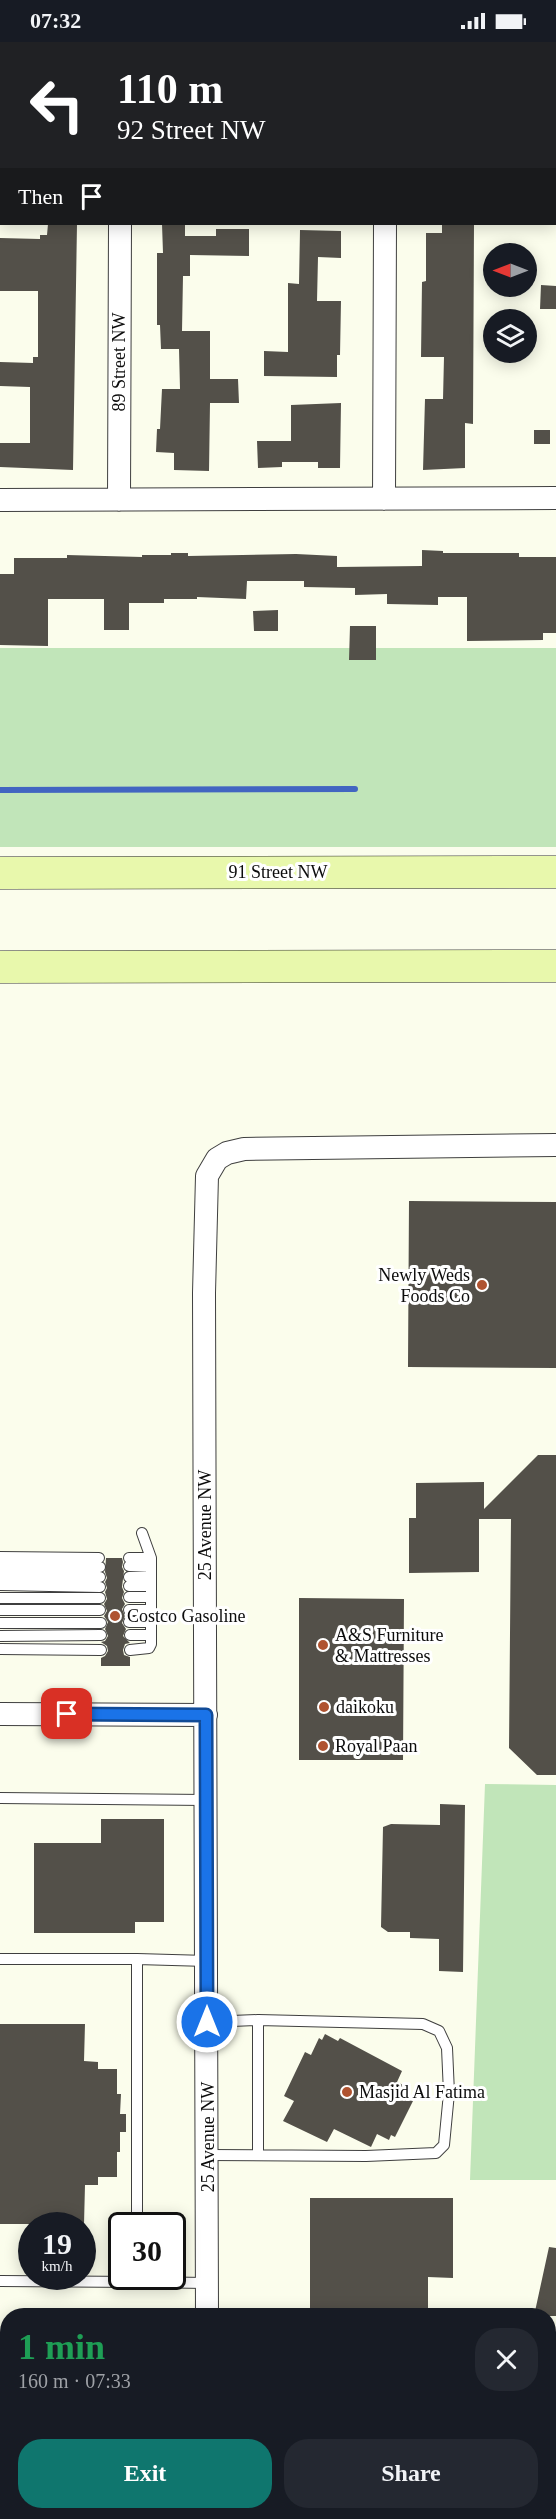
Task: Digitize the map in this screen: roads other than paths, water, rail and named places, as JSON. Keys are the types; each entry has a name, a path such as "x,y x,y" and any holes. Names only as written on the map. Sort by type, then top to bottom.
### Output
{"main road":[{"name":"91 Street NW","path":"0,873 556,872"},
{"path":"414,966 556,946"},
{"path":"0,967 556,966"}],"street":[{"name":"89 Street NW","path":"119,500 120,225"},
{"path":"384,499 385,225"},
{"path":"0,500 556,498"},
{"name":"25 Avenue NW","path":"207,2308 204,1293 206,1186 211,1167 226,1153 244,1149 556,1145"},
{"path":"0,1714 206,1715"}],"lane":[{"path":"129,1650 149,1648 151,1577 142,1533"},
{"path":"0,1557 100,1577"},
{"path":"0,1566 100,1577"},
{"path":"0,1576 100,1577"},
{"path":"0,1585 100,1577"},
{"path":"0,1598 100,1577"},
{"path":"129,1577 151,1577"},
{"path":"129,1577 151,1577"},
{"path":"129,1577 151,1577"},
{"path":"0,1610 100,1610"},
{"path":"129,1610 150,1610"},
{"path":"129,1622 150,1622"},
{"path":"0,1623 101,1623"},
{"path":"0,1636 101,1635"},
{"path":"129,1635 150,1635"},
{"path":"0,1649 101,1650"},
{"path":"0,1798 206,1800"},
{"path":"0,1959 207,1961"},
{"path":"137,1959 137,2212"},
{"path":"258,2020 258,2155"},
{"path":"207,2022 258,2020 423,2024 439,2031 447,2048 449,2093 444,2145 436,2153 366,2156 208,2155"},
{"path":"0,2281 108,2280"},
{"path":"186,2282 207,2283"}],"waterway":[{"path":"0,790 355,789"}],"place":[{"name":"Newly Weds Foods Co","path":"482,1285"},
{"name":"Costco Gasoline","path":"115,1616"},
{"name":"A&S Furniture & Mattresses","path":"323,1645"},
{"name":"daikoku","path":"324,1707"},
{"name":"Royal Paan","path":"323,1746"},
{"name":"Masjid Al Fatima","path":"347,2092"}]}
